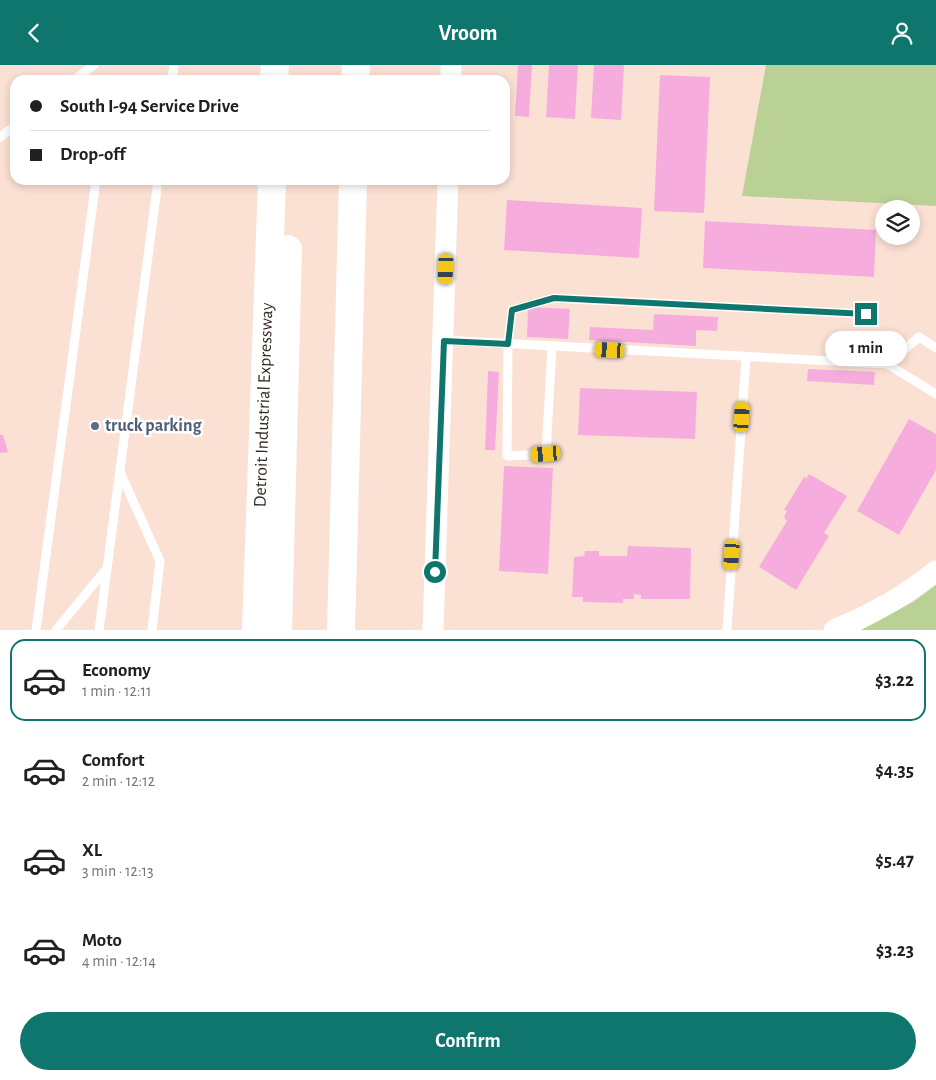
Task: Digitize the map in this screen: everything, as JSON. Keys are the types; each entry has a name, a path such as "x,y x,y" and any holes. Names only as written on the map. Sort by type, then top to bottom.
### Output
{"highway":[{"name":"Detroit Industrial Expressway","path":"256,630 272,185"},
{"path":"278,630 290,185"},
{"path":"341,630 353,185"}],"street":[{"path":"433,630 448,185"},
{"path":"834,630 877,611 904,595 936,571"}],"lane":[{"path":"81,75 94,65"},
{"path":"36,630 95,185"},
{"path":"99,630 157,185"},
{"path":"552,347 546,454 507,456 508,344 512,310 554,298 866,314"},
{"path":"887,365 919,337 936,348"},
{"path":"444,341 887,365 936,394"},
{"path":"727,630 746,358"},
{"path":"120,472 160,561 152,630"},
{"path":"56,630 107,568"}],"green space":[{"path":"766,65 936,65 936,206 920,205 920,200 875,200 875,203 742,196"},
{"path":"936,585 936,630 861,630 913,602"}],"building":[{"path":"518,65 532,65 529,117 515,116"},
{"path":"549,65 578,65 575,119 546,117"},
{"path":"594,65 624,65 621,120 591,118"},
{"path":"660,75 710,77 704,213 654,211"},
{"path":"507,200 642,208 639,258 504,250"},
{"path":"705,221 875,230 874,277 703,268"},
{"path":"528,307 570,309 568,339 527,337"},
{"path":"654,314 718,317 717,331 696,330 696,346 589,340 590,327 653,330"},
{"path":"808,369 875,372 874,385 807,381"},
{"path":"488,371 499,372 495,450 485,450"},
{"path":"580,388 697,392 695,439 578,435"},
{"path":"909,419 936,434 936,470 899,535 857,511"},
{"path":"0,435 3,435 8,452 0,453"},
{"path":"504,466 553,468 548,574 499,571"},
{"path":"809,474 847,496 824,533 829,536 796,590 759,567 787,521 784,517 787,511 784,510 804,477 807,478"},
{"path":"628,546 691,548 690,599 641,599 641,595 634,594 634,599 623,599 623,603 583,602 583,597 572,597 574,557 584,556 585,551 599,551 599,556 627,556"}],"place":[{"name":"truck parking","path":"95,426"}],"route":[{"path":"435,572 444,341 508,344 512,310 554,298 866,314"}]}
